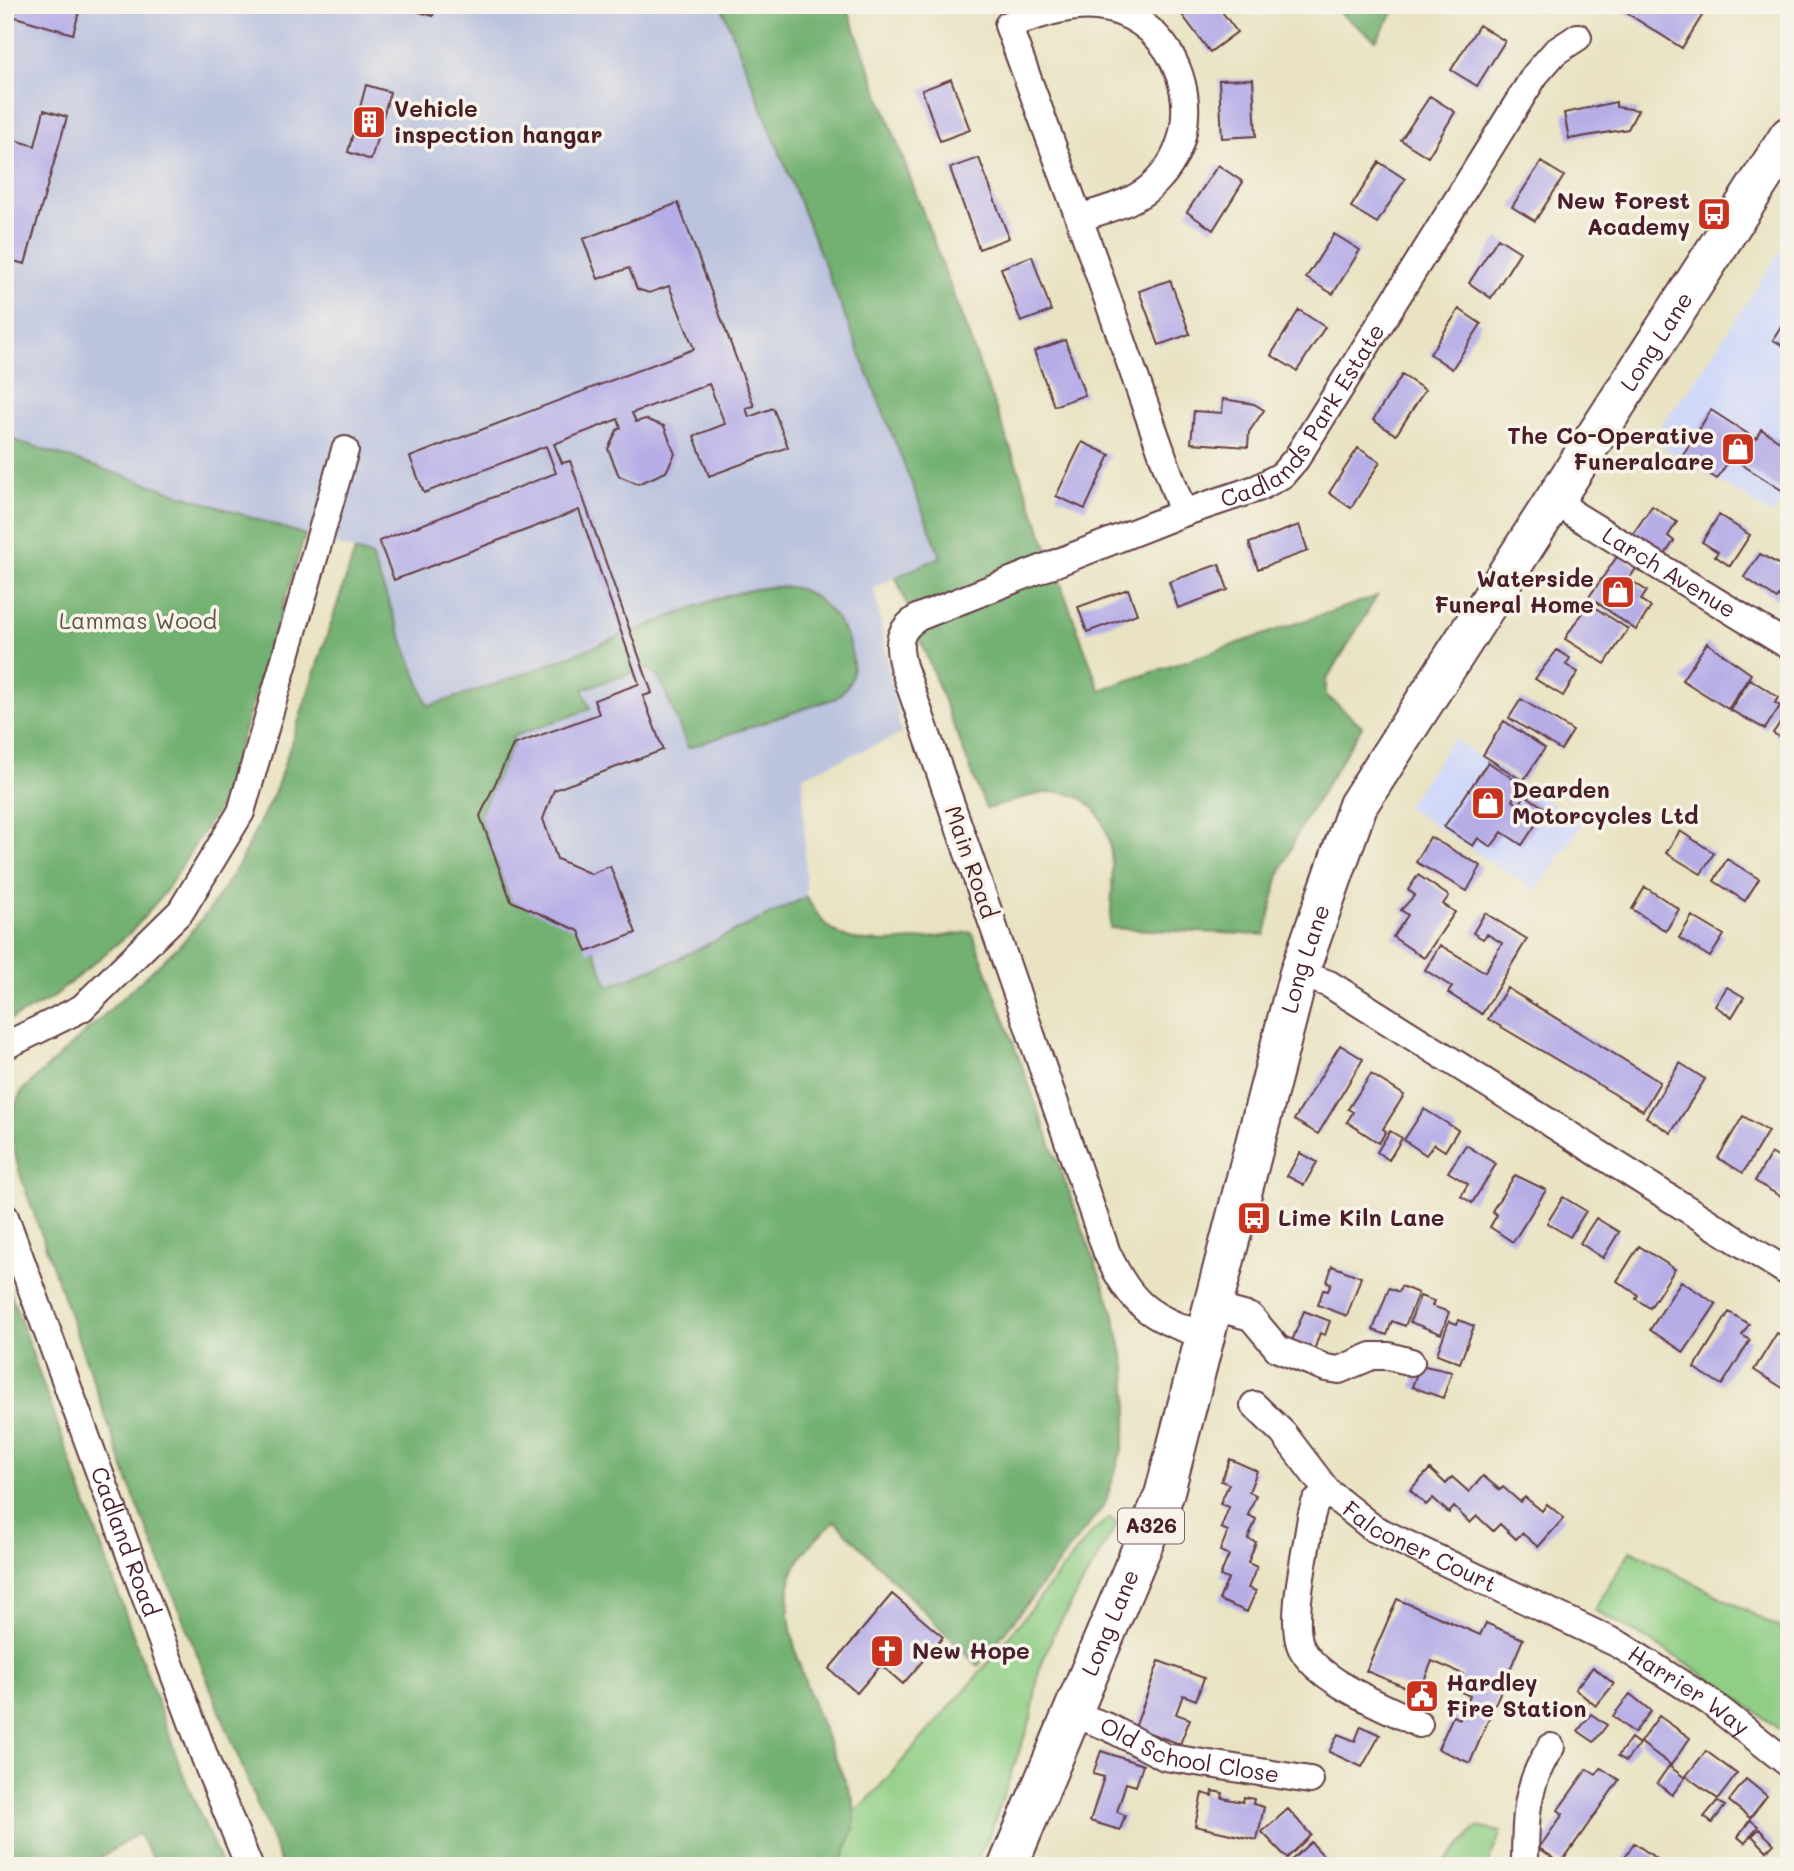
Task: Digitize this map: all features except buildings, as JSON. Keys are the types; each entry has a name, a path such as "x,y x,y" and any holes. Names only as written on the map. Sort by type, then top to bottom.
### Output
{"main road":[{"name":"Long Lane","path":"1008,1866 1164,1495 1299,973 1358,805 1789,136"}],"street":[{"name":"Cadlands Park Estate","path":"1079,218 1133,199 1157,182 1170,165 1185,128 1187,108 1181,76 1174,59 1151,31 1120,13 1100,8 1068,8 1005,15 1183,513 1258,488 1290,467 1535,75 1555,52 1578,37"},
{"path":"5,1046 82,1008 181,911 242,812 345,450"},
{"name":"Larch Avenue","path":"1554,497 1575,515 1789,646"},
{"name":"Main Road","path":"1183,513 919,617 901,631 899,641 903,666 1107,1253 1126,1289 1148,1311 1164,1322 1210,1321"},
{"path":"1299,973 1329,984 1789,1273"},
{"name":"Cadland Road","path":"5,1217 208,1766 249,1866"},
{"path":"1210,1321 1251,1317 1278,1349 1333,1370 1372,1356 1388,1356 1411,1362"},
{"name":"Falconer Court","path":"1254,1405 1273,1421 1328,1492 1373,1528 1620,1645"},
{"path":"1328,1492 1315,1503 1311,1517 1297,1627 1302,1648 1311,1661 1333,1679 1419,1724"},
{"name":"Harrier Way","path":"1620,1645 1710,1702 1789,1764"},
{"name":"Old School Close","path":"1072,1713 1108,1727 1165,1757 1310,1780"},
{"path":"1525,1866 1528,1793 1535,1773 1551,1747"}],"shaded area":[{"path":"5,5 721,5 941,557 874,588 901,734 803,776 806,897 669,963 543,1011 371,556 5,437"},
{"path":"1789,238 1789,491 1773,515 1650,439 1692,385"},
{"path":"1453,739 1582,824 1536,891 1406,807"}],"green space":[{"path":"721,5 846,5 1100,690 1377,596 1326,681 1326,695 1362,726 1299,830 1278,878 1265,935 1110,928 1112,870 1106,829 1097,813 1084,800 1056,792 986,809 896,577 941,557"},
{"path":"1329,5 1398,5 1376,40"},
{"name":"Lammas Wood","path":"5,437 305,535 221,804 165,892 132,931 51,999 5,1022"},
{"path":"355,551 371,556 428,706 513,678 702,604 737,593 789,587 810,594 828,609 847,638 853,663 850,681 836,698 688,748 661,681 647,668 583,689 590,709 512,737 513,745 480,816 511,901 586,929 608,986 669,963 806,897 825,924 838,934 855,939 895,942 972,932 1113,1311 1126,1367 1128,1412 1123,1446 1105,1504 978,1666 835,1521 809,1547 796,1565 789,1588 789,1617 795,1649 818,1717 854,1802 854,1829 840,1866 282,1866 133,1494 20,1174 11,1132 13,1113 22,1091 183,942 209,910 239,864 276,789"},
{"path":"5,1278 184,1777 222,1866 158,1866 138,1834 87,1866 5,1866"},
{"path":"1110,1518 1117,1524 1053,1635 1039,1671 1031,1718 991,1831 974,1866 840,1866 854,1829 854,1811 867,1801 977,1676 1094,1530"},
{"path":"1631,1550 1789,1633 1789,1737 1694,1669 1594,1610"},
{"path":"1477,1827 1501,1832 1487,1866 1441,1866"}],"place":[{"name":"Vehicle inspection hangar","path":"369,122"},
{"name":"New Forest Academy","path":"1714,214"},
{"name":"The Co-Operative Funeralcare","path":"1738,449"},
{"name":"Waterside Funeral Home","path":"1618,592"},
{"name":"Dearden Motorcycles Ltd","path":"1488,803"},
{"name":"Lime Kiln Lane","path":"1254,1218"},
{"name":"New Hope","path":"887,1651"},
{"name":"Hardley Fire Station","path":"1422,1696"}]}
